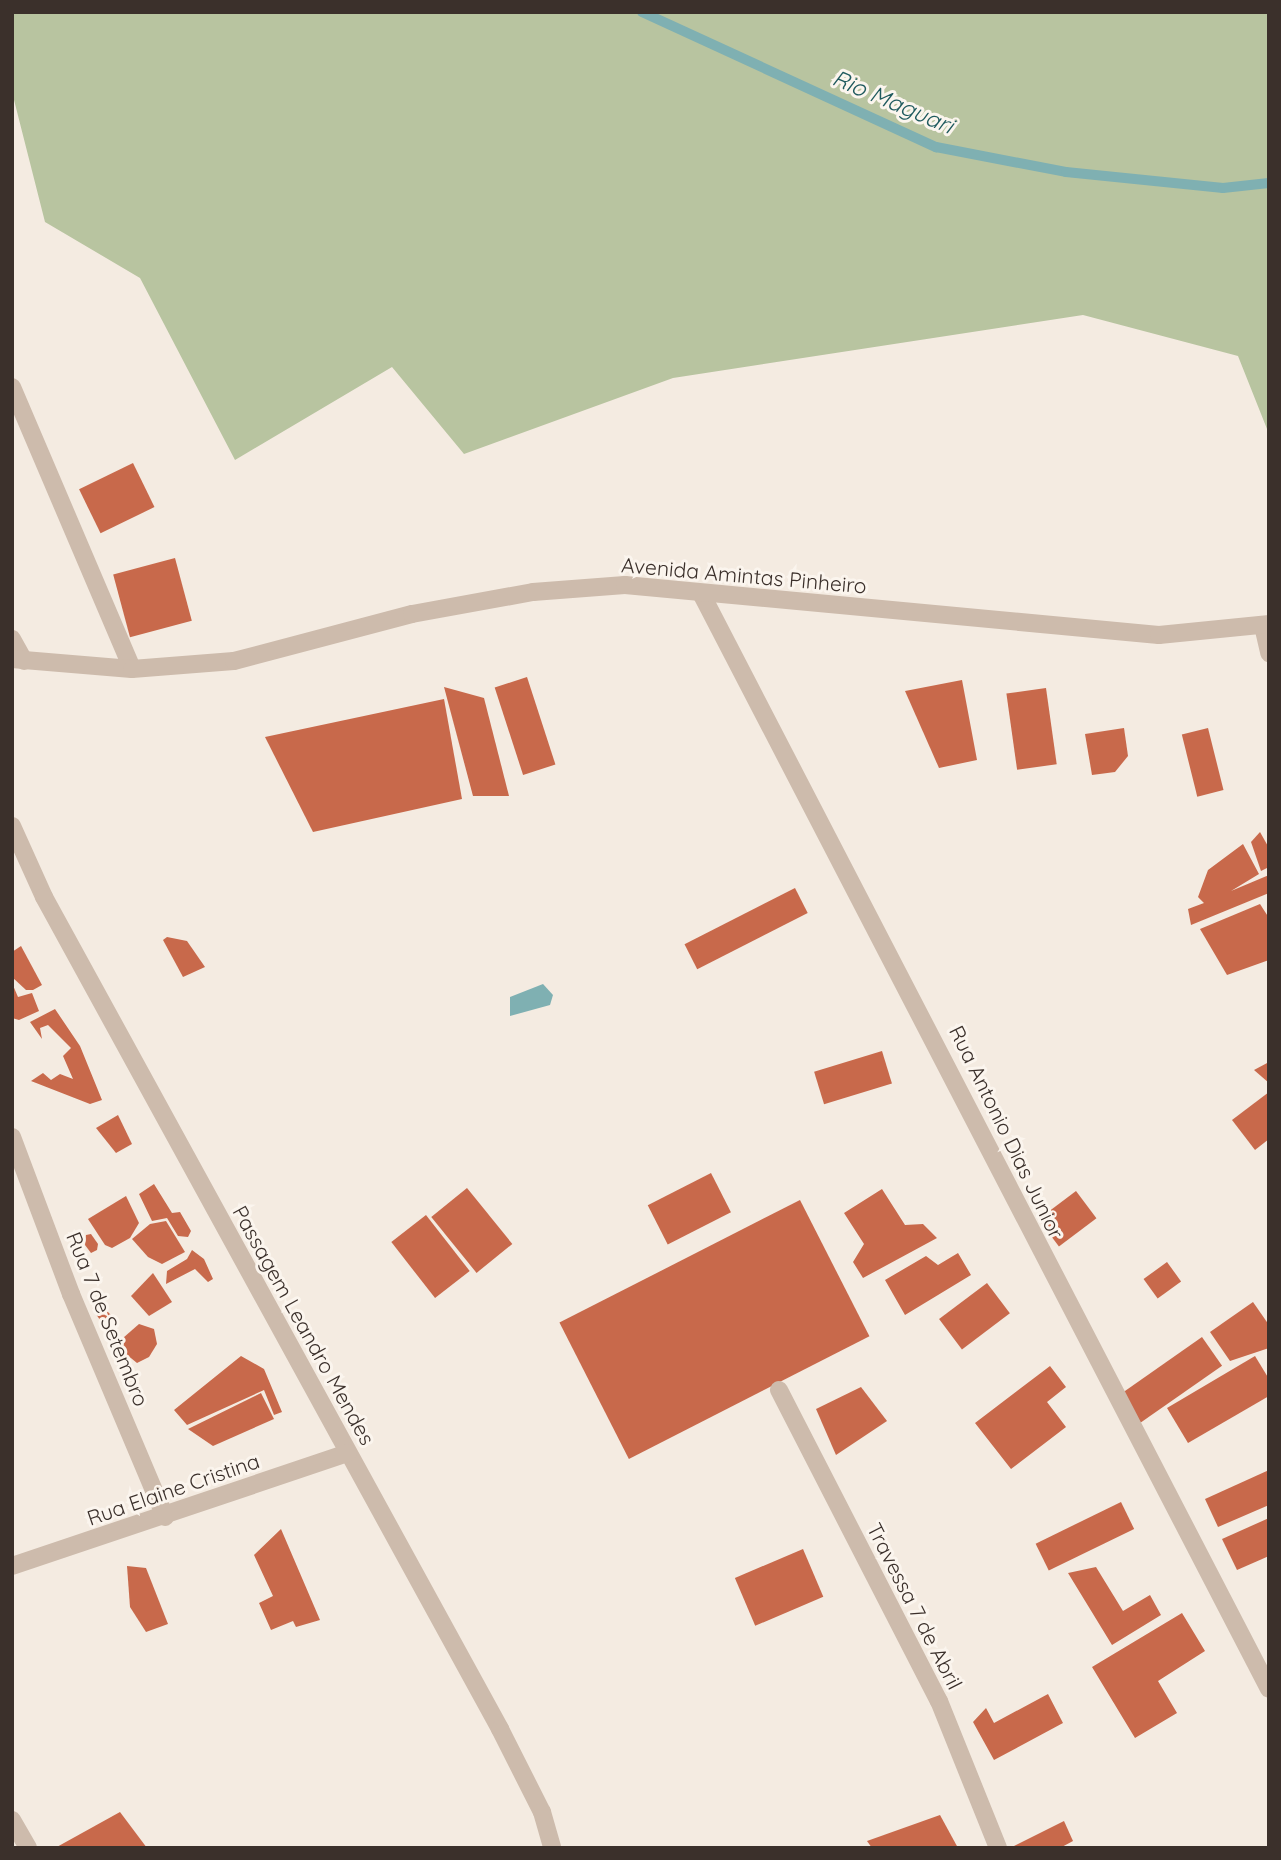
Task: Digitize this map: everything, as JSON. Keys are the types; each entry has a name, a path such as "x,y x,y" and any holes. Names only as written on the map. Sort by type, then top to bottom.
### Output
{"street":[{"path":"12,387 132,669"},
{"name":"Avenida Amintas Pinheiro","path":"18,660 132,669 234,661 411,614 533,593 625,585 702,595 1159,635 1266,625"},
{"name":"Rua Antonio Dias Junior","path":"702,595 1269,1689"},
{"path":"1266,625 1269,653"},
{"path":"12,639 18,660"},
{"name":"Passagem Leandro Mendes","path":"12,826 44,897 500,1729 542,1812 552,1848"},
{"name":"Rua 7 de Setembro","path":"12,1137 71,1294 165,1517"},
{"name":"Travessa 7 de Abril","path":"779,1390 939,1701 998,1848"},
{"name":"Rua Elaine Cristina","path":"12,1566 165,1517 348,1452"},
{"path":"12,1821 28,1848"}],"green space":[{"path":"12,12 1269,12 1269,434 1238,356 1083,315 673,378 464,454 392,367 235,460 140,278 45,222 12,92"}],"water":[{"path":"543,984 553,995 550,1005 510,1016 510,997"}],"building":[{"path":"133,463 154,507 101,533 79,489"},
{"path":"175,558 192,621 130,637 113,575"},
{"path":"527,677 555,764 523,775 495,688"},
{"path":"962,680 977,760 939,768 905,691"},
{"path":"444,687 484,698 509,796 473,796"},
{"path":"1046,688 1057,764 1017,770 1006,694"},
{"path":"444,699 462,799 313,832 265,737"},
{"path":"1124,728 1128,756 1115,772 1092,775 1085,734"},
{"path":"1208,728 1223,790 1197,797 1182,735"},
{"path":"1260,832 1269,848 1269,867 1261,871 1251,842"},
{"path":"1243,844 1259,874 1231,891 1269,875 1269,893 1191,925 1188,909 1204,903 1198,897 1208,870"},
{"path":"795,888 808,913 697,969 685,944"},
{"path":"1260,904 1269,918 1269,960 1227,975 1200,929"},
{"path":"167,937 187,941 205,967 183,977 163,940"},
{"path":"21,946 42,985 33,990 26,990 12,977 12,952"},
{"path":"12,983 18,997 32,993 39,1011 19,1020 12,1018"},
{"path":"55,1009 80,1046 102,1100 90,1104 31,1081 43,1073 51,1080 60,1074 73,1079 63,1056 71,1048 48,1025 40,1028 42,1039 30,1022"},
{"path":"882,1051 892,1084 824,1104 814,1072"},
{"path":"1269,1062 1269,1083 1254,1070"},
{"path":"1269,1092 1269,1139 1255,1150 1232,1120"},
{"path":"118,1115 132,1144 116,1153 96,1128"},
{"path":"711,1173 731,1212 668,1244 648,1205"},
{"path":"154,1184 172,1213 180,1212 191,1231 188,1237 178,1236 167,1218 152,1221 139,1194"},
{"path":"467,1188 512,1244 477,1273 431,1217"},
{"path":"882,1189 905,1225 923,1224 937,1238 863,1278 853,1262 864,1244 844,1213"},
{"path":"1076,1191 1096,1218 1059,1246 1038,1219"},
{"path":"126,1196 139,1223 130,1238 112,1248 105,1245 88,1219"},
{"path":"800,1200 869,1336 629,1459 559,1323"},
{"path":"426,1215 470,1271 435,1298 391,1242"},
{"path":"166,1221 185,1252 162,1264 148,1257 132,1239 150,1224"},
{"path":"91,1234 98,1244 97,1250 91,1253 85,1245 86,1235"},
{"path":"192,1250 204,1259 213,1279 208,1282 195,1269 166,1284 167,1271 187,1259"},
{"path":"958,1253 971,1275 905,1315 885,1280 926,1256 938,1265"},
{"path":"1167,1262 1181,1281 1158,1298 1144,1279"},
{"path":"153,1273 172,1302 149,1316 131,1296"},
{"path":"987,1283 1010,1313 962,1349 939,1319"},
{"path":"107,1294 101,1305 111,1315 109,1322 102,1323 92,1308"},
{"path":"1253,1302 1269,1325 1269,1348 1230,1361 1210,1332"},
{"path":"139,1324 154,1329 157,1344 149,1357 137,1363 115,1345"},
{"path":"1202,1337 1222,1366 1139,1424 1119,1395"},
{"path":"241,1356 264,1369 282,1412 274,1415 264,1390 187,1425 174,1410"},
{"path":"1255,1356 1269,1379 1269,1396 1188,1443 1167,1408"},
{"path":"1050,1366 1066,1387 1047,1402 1066,1427 1011,1469 975,1423"},
{"path":"861,1387 887,1421 836,1455 816,1409"},
{"path":"261,1393 274,1419 213,1446 188,1429"},
{"path":"1269,1470 1269,1505 1218,1527 1205,1499"},
{"path":"1121,1502 1134,1529 1049,1571 1036,1544"},
{"path":"1269,1518 1269,1556 1237,1570 1222,1539"},
{"path":"281,1529 320,1620 296,1627 293,1621 271,1630 259,1603 273,1596 254,1555"},
{"path":"803,1549 823,1597 755,1626 735,1578"},
{"path":"127,1566 146,1568 168,1624 146,1632 130,1607"},
{"path":"1096,1567 1123,1611 1150,1595 1161,1615 1112,1645 1068,1573"},
{"path":"1182,1613 1205,1651 1158,1681 1177,1713 1135,1738 1092,1667"},
{"path":"1048,1694 1063,1723 994,1760 973,1722 986,1708 994,1723"},
{"path":"120,1812 147,1848 55,1848"},
{"path":"940,1815 958,1848 872,1848 867,1841"},
{"path":"1064,1821 1073,1841 1060,1848 1010,1848"}],"waterway":[{"name":"Rio Maguari","path":"642,12 936,147 1066,172 1223,188 1269,183"}]}
